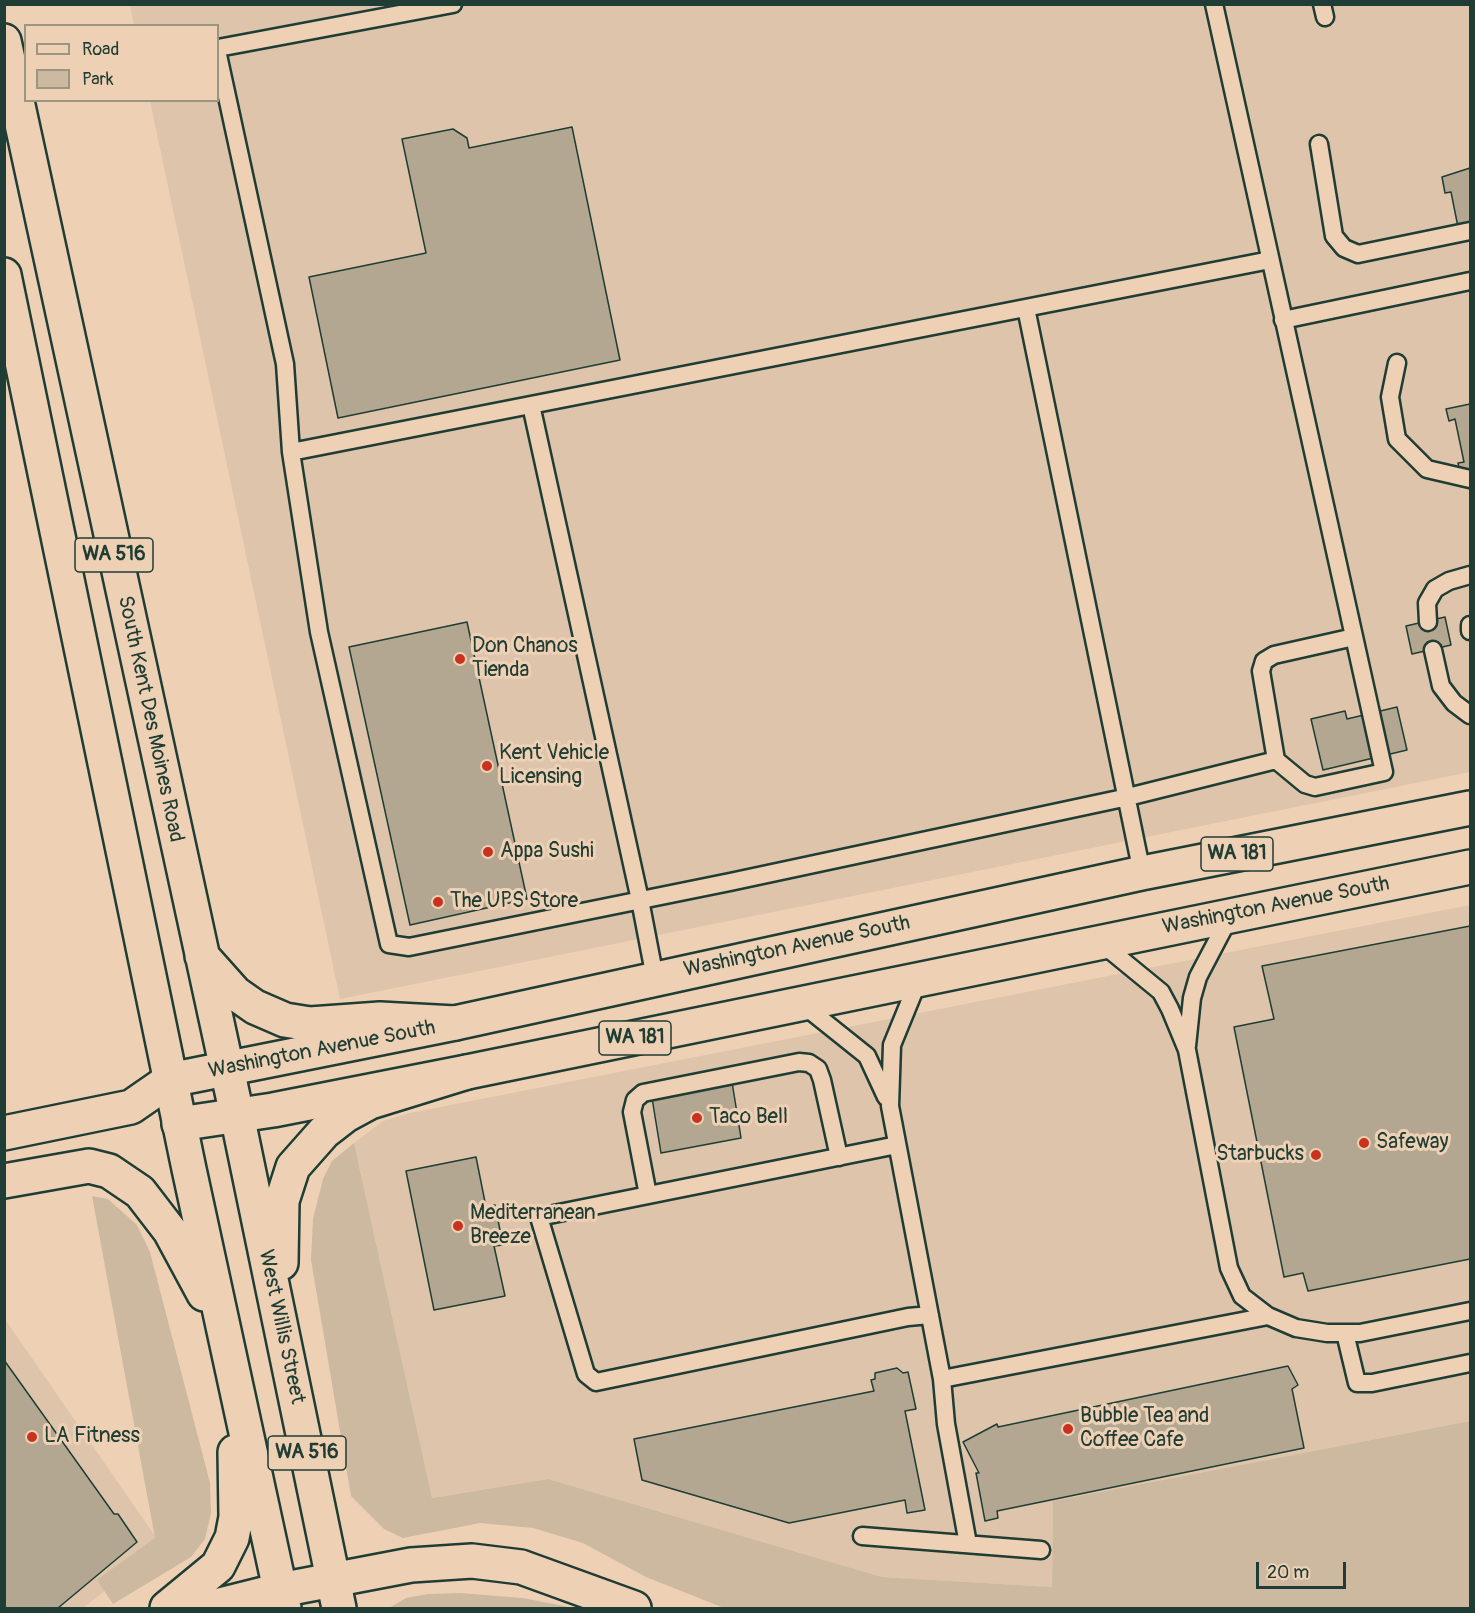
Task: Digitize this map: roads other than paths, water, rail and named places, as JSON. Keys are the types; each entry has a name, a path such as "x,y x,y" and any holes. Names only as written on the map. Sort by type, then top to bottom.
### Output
{"main road":[{"name":"South Kent Des Moines Road","path":"4,41 237,1115"},
{"name":"WA 516","path":"4,275 179,1124 282,1599"},
{"name":"Washington Avenue South","path":"4,1133 131,1107 170,1080 455,1023 1142,873 1470,808"},
{"name":"Washington Avenue South","path":"131,1107 179,1124 237,1115 466,1072 802,1004 920,977 1470,867"},
{"path":"201,955 242,999 285,1020 310,1024 380,1019 455,1023"},
{"path":"281,1325 282,1201 293,1167 324,1132 346,1115 370,1102 466,1072"},
{"name":"West Willis Street","path":"237,1115 336,1595"},
{"path":"4,1181 89,1166 109,1171 140,1192 170,1231 198,1281 226,1342"},
{"path":"167,1608 218,1566 231,1538 236,1517 234,1378"},
{"path":"208,1608 336,1595 440,1562 498,1563 521,1567 634,1608"}],"lane":[{"path":"219,48 453,4"},
{"path":"1214,4 1384,772 1315,787 1305,784 1276,760 1261,671 1264,661 1274,655 1354,637"},
{"path":"219,60 285,364 291,452 320,636 389,944 409,947 640,900 1128,797 1276,760"},
{"path":"1319,144 1334,237 1344,248 1358,254 1470,231"},
{"path":"291,452 1270,260"},
{"path":"1283,320 1470,281"},
{"path":"1026,308 1142,873"},
{"path":"1397,363 1390,397 1397,439 1427,469 1470,479"},
{"path":"531,405 640,900 655,978"},
{"path":"1428,622 1427,603 1435,588 1449,581 1470,576"},
{"path":"1470,625 1470,632"},
{"path":"1432,650 1441,686 1454,703 1470,715"},
{"path":"1187,1050 1192,998 1198,977 1231,915"},
{"path":"1099,941 1161,992 1187,1050 1229,1268 1242,1296 1268,1316 1296,1328 1345,1333 1360,1333 1470,1311"},
{"path":"920,977 892,1045 890,1106 942,1378 946,1424 968,1544"},
{"path":"802,1004 867,1056 890,1106"},
{"path":"648,1195 632,1112 635,1100 643,1093 654,1090 799,1062 809,1063 818,1069 822,1080 839,1157"},
{"path":"897,1145 539,1217 586,1374 596,1382 908,1317 930,1315"},
{"path":"942,1378 1268,1316"},
{"path":"1345,1333 1358,1383 1372,1383 1470,1364"},
{"path":"862,1536 1041,1550"}],"place":[{"name":"Don Chanos Tienda","path":"460,659"},
{"name":"Kent Vehicle Licensing","path":"487,766"},
{"name":"Appa Sushi","path":"488,852"},
{"name":"The UPS Store","path":"438,902"},
{"name":"Taco Bell","path":"697,1118"},
{"name":"Safeway","path":"1364,1143"},
{"name":"Starbucks","path":"1316,1155"},
{"name":"Mediterranean Breeze","path":"458,1226"},
{"name":"Bubble Tea and Coffee Cafe","path":"1068,1429"},
{"name":"LA Fitness","path":"32,1437"}]}
